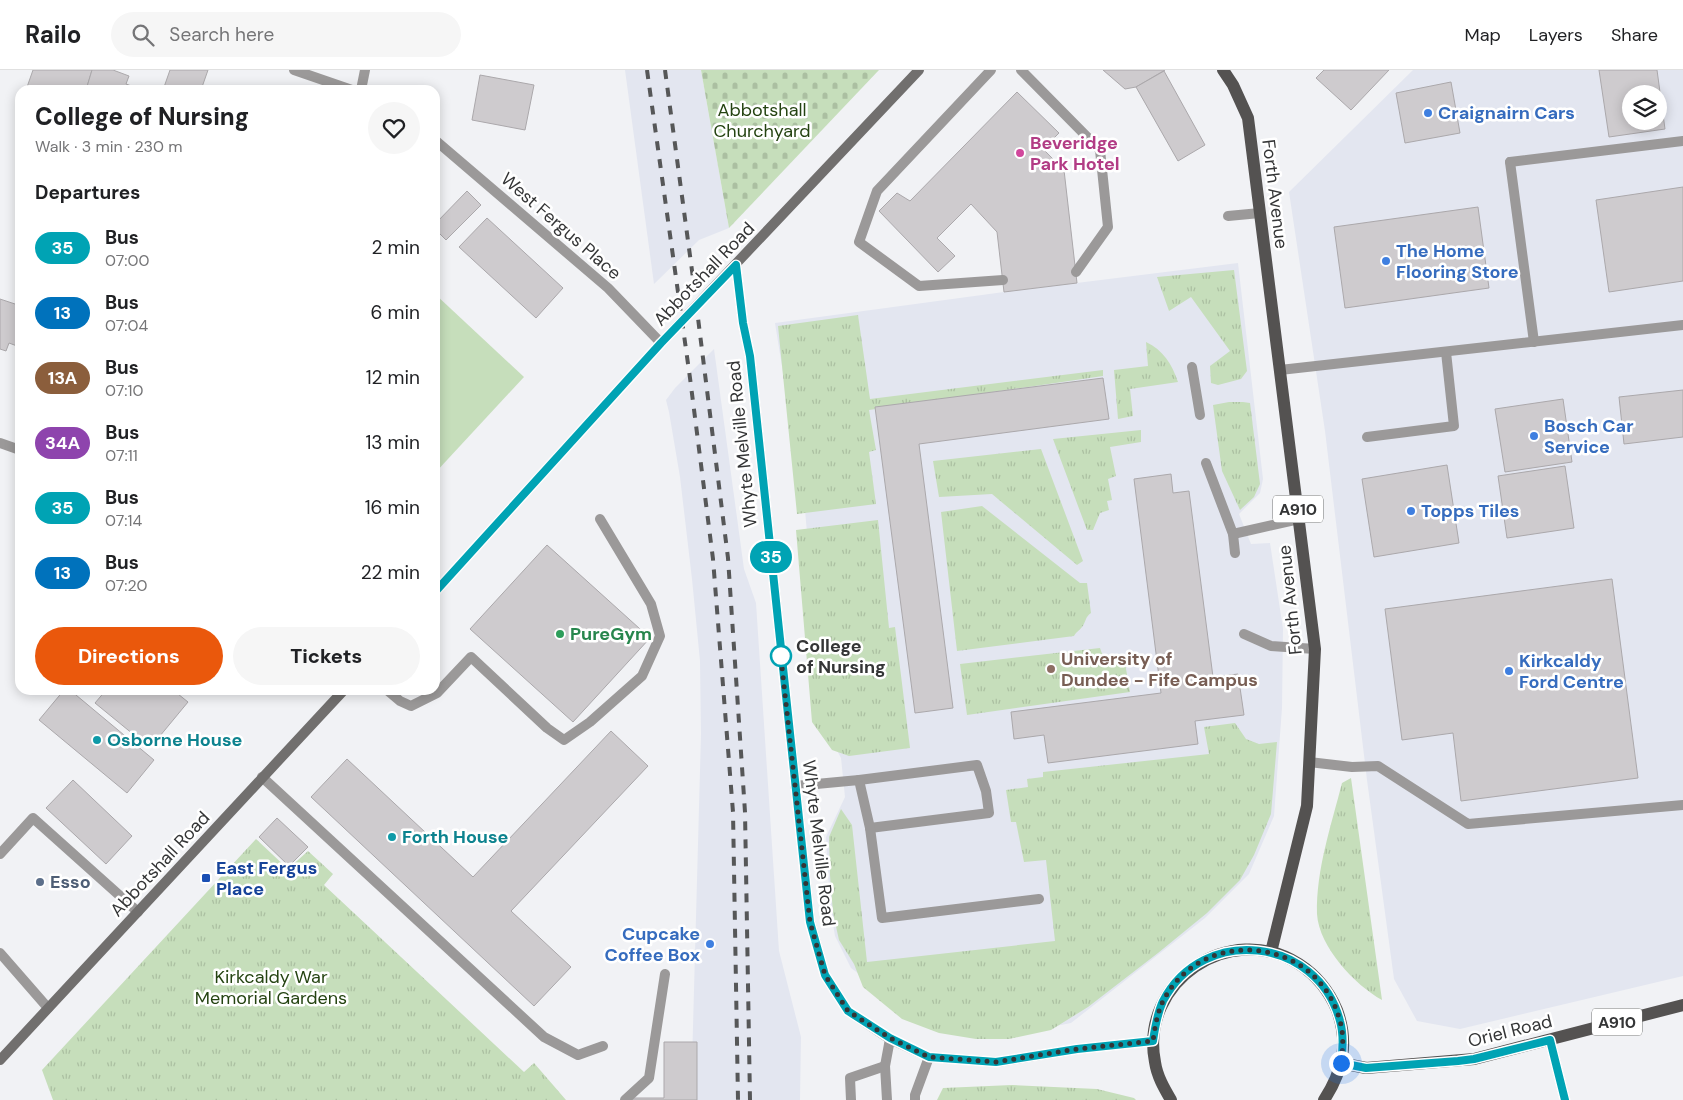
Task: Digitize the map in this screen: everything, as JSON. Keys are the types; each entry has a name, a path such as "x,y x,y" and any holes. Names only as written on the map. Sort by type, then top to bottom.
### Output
{"main road":[{"name":"Abbotshall Road","path":"440,586 661,343 919,70"},
{"name":"Forth Avenue","path":"1223,70 1233,85 1248,118 1314,649 1307,806 1271,952"},
{"name":"Abbotshall Road","path":"0,1060 339,695"},
{"path":"1171,1100 1161,1082 1155,1062 1153,1041 1156,1020 1163,1001 1175,983 1190,968 1209,958 1229,951 1250,949 1271,952 1290,958 1308,970 1322,984 1330,996 1341,1021 1343,1042 1341,1063 1334,1084 1324,1100"},
{"name":"Oriel Road","path":"1341,1063 1366,1068 1474,1059 1683,1005"}],"street":[{"path":"294,70 338,85"},
{"path":"361,85 365,70"},
{"path":"991,70 877,191 859,242 919,286 1003,280"},
{"path":"1021,70 1100,150 1113,227 1076,272"},
{"path":"1534,342 1510,162 1683,142"},
{"name":"West Fergus Place","path":"440,144 608,288 661,343"},
{"path":"1228,216 1260,213"},
{"name":"Whyte Melville Road","path":"736,265 743,323 751,365 794,786 810,922 825,975 848,1011 890,1038 929,1057 996,1062 1077,1049 1153,1041"},
{"path":"1280,370 1683,325"},
{"path":"1367,437 1454,426 1446,352"},
{"path":"1192,367 1200,415"},
{"path":"0,442 15,448"},
{"path":"1206,463 1233,534 1235,553"},
{"path":"440,690 472,657 547,728 564,740 577,732 642,676 660,636 651,604 600,519"},
{"path":"1233,534 1299,519"},
{"path":"1244,634 1271,646 1314,649"},
{"path":"393,695 411,706 433,695"},
{"path":"1309,762 1352,767 1378,766 1468,824 1683,805"},
{"path":"794,786 977,765 986,791 989,813 870,828"},
{"path":"262,777 544,1037 578,1055 603,1046"},
{"path":"859,780 870,828 882,918 1038,899"},
{"path":"0,854 33,818 138,912"},
{"path":"0,953 48,1008"},
{"path":"625,1100 649,1078 665,974"},
{"path":"886,1100 885,1066 890,1038"},
{"path":"1550,1040 1565,1100"},
{"path":"915,1100 915,1095 929,1057"},
{"path":"851,1100 850,1078 885,1066"}],"shaded area":[{"path":"625,70 701,70 729,228 699,240 654,284"},
{"path":"1413,70 1683,70 1683,976 1460,1029 1417,1021 1394,979 1367,780 1325,431 1289,192"},
{"name":"University of Dundee - Fife Campus","path":"1238,263 1263,479 1260,493 1239,514 1251,544 1270,543 1283,629 1282,708 1274,816 1249,874 1205,918 1071,1023 1031,1031 887,995 851,968 835,936 830,906 826,837 845,797 841,758 824,726 805,510 775,323"},
{"path":"714,349 744,569 756,603 779,951 801,1037 800,1100 691,1100 701,734 700,661 680,477 666,400 675,388"}],"green space":[{"name":"Abbotshall Churchyard","path":"701,70 879,70 729,228"},
{"path":"1234,270 1247,371 1241,379 1218,385 1211,383 1210,366 1230,351 1191,297 1169,311 1157,277"},
{"path":"440,299 524,377 440,468"},
{"path":"858,315 870,399 1103,370 1103,376 869,410 876,450 869,452 876,504 797,514 778,326"},
{"path":"1146,342 1166,358 1178,382 1130,389 1133,416 1118,419 1114,370 1148,366"},
{"path":"1229,402 1250,403 1260,484 1254,497 1240,510 1222,471 1213,405"},
{"path":"1141,430 1141,442 1110,447 1116,476 1108,479 1112,500 1107,501 1109,510 1100,513 1093,530 1087,530 1053,439"},
{"path":"1041,449 1083,561 1077,565 992,494 939,497 933,461"},
{"path":"982,506 1080,583 1087,583 1091,613 1074,636 957,651 941,512"},
{"path":"878,520 889,628 895,627 910,748 849,756 832,750 812,722 796,530"},
{"path":"1100,648 1109,661 1125,663 1130,692 967,715 960,664"},
{"path":"1235,723 1246,739 1259,744 1277,742 1271,814 1254,855 1240,880 1207,913 1088,1007 1051,1030 1009,1039 976,1039 939,1033 902,1019 863,987 854,964 839,940 833,913 829,837 841,809 852,825 867,962 1055,941 1046,860 1024,862 1016,822 1011,822 1006,790 1028,787 1027,779 1043,777 1043,772 1209,754 1204,727"},
{"path":"1351,778 1382,1000 1361,985 1340,964 1324,939 1319,927 1317,914 1319,881 1329,832 1342,783"},
{"name":"Kirkcaldy War Memorial Gardens","path":"256,839 288,869 308,851 333,874 324,885 524,1072 534,1063 566,1100 53,1100 42,1070"},
{"path":"1012,1085 1097,1089 1136,1100 937,1100 943,1088"}],"building":[{"path":"33,70 92,70 88,85 28,85"},
{"path":"92,70 113,70 129,76 126,84 129,85 88,85"},
{"path":"170,70 208,70 203,85 165,85"},
{"path":"1103,70 1165,70 1136,87 1125,89"},
{"path":"1324,70 1389,70 1351,110 1316,78"},
{"path":"1599,70 1657,70 1659,85 1622,85 1622,130 1658,130 1609,137"},
{"path":"1164,71 1205,145 1178,161 1136,87"},
{"path":"480,75 534,85 525,130 472,120"},
{"path":"1451,82 1460,133 1405,143 1396,93"},
{"path":"1017,92 1059,133 1043,149 1064,170 1077,283 1004,292 997,232 971,204 937,238 955,256 938,272 879,211 897,193 910,201"},
{"path":"1683,187 1683,281 1609,292 1596,200"},
{"path":"467,191 481,205 446,240 440,234 440,219"},
{"path":"1478,207 1489,288 1345,308 1334,227"},
{"path":"487,218 563,288 536,318 459,247"},
{"path":"0,299 15,304 15,345 9,343 6,351 0,349"},
{"path":"1103,378 1109,419 919,444 953,708 915,713 875,407"},
{"path":"1683,390 1683,437 1624,444 1619,397"},
{"name":"Bosch Car Service","path":"1563,399 1572,462 1505,472 1495,409"},
{"name":"Topps Tiles","path":"1447,465 1459,543 1374,557 1362,479"},
{"path":"1565,466 1574,528 1507,538 1498,476"},
{"path":"1171,474 1173,493 1189,491 1213,677 1238,674 1244,715 1195,721 1198,744 1048,763 1044,735 1014,739 1011,712 1161,693 1134,479"},
{"name":"PureGym","path":"547,545 650,638 573,722 470,629"},
{"name":"Kirkcaldy Ford Centre","path":"1612,579 1638,778 1461,801 1453,733 1402,740 1385,609"},
{"name":"Osborne House","path":"60,695 76,695 154,760 127,793 39,720"},
{"name":"Osborne House","path":"102,695 179,695 188,702 150,748 95,703"},
{"name":"Forth House","path":"611,731 648,766 511,911 571,967 534,1006 311,797 347,759 473,877"},
{"path":"73,780 132,836 106,864 46,808"},
{"path":"277,818 308,847 289,866 259,837"},
{"path":"664,1042 697,1042 697,1100 629,1100 629,1098 664,1098"}],"railway":[{"path":"647,70 713,559 733,812 738,1100"},
{"path":"665,70 728,558 745,812 750,1100"}],"bus line":[{"name":"35","path":"440,587 661,343 736,265 743,323 750,356 794,786 810,922 825,975 848,1011 890,1038 929,1057 996,1062 1077,1049 1153,1041 1156,1020 1163,1001 1175,983 1190,968 1209,958 1229,951 1250,949 1271,952 1290,958 1308,970 1322,984 1334,1002 1341,1021 1343,1042 1341,1063 1366,1068 1442,1063 1474,1059 1550,1040 1565,1100"}],"place":[{"name":"Craignairn Cars","path":"1428,113"},
{"name":"Beveridge Park Hotel","path":"1020,153"},
{"name":"The Home Flooring Store","path":"1386,261"},
{"name":"Bosch Car Service","path":"1534,436"},
{"name":"Topps Tiles","path":"1411,511"},
{"name":"PureGym","path":"560,634"},
{"name":"College of Nursing","path":"781,656"},
{"name":"University of Dundee - Fife Campus","path":"1051,669"},
{"name":"Kirkcaldy Ford Centre","path":"1509,671"},
{"name":"Osborne House","path":"97,740"},
{"name":"Forth House","path":"392,837"},
{"name":"East Fergus Place","path":"206,878"},
{"name":"Esso","path":"40,882"},
{"name":"Cupcake Coffee Box","path":"710,944"}],"route":[{"path":"781,656 780,649 810,922 825,975 848,1011 890,1038 929,1057 996,1062 1077,1049 1153,1041 1156,1020 1163,1001 1175,983 1190,968 1209,958 1229,951 1250,949 1271,952 1290,958 1308,970 1322,984 1334,1002 1341,1021 1343,1042 1341,1063"}]}
